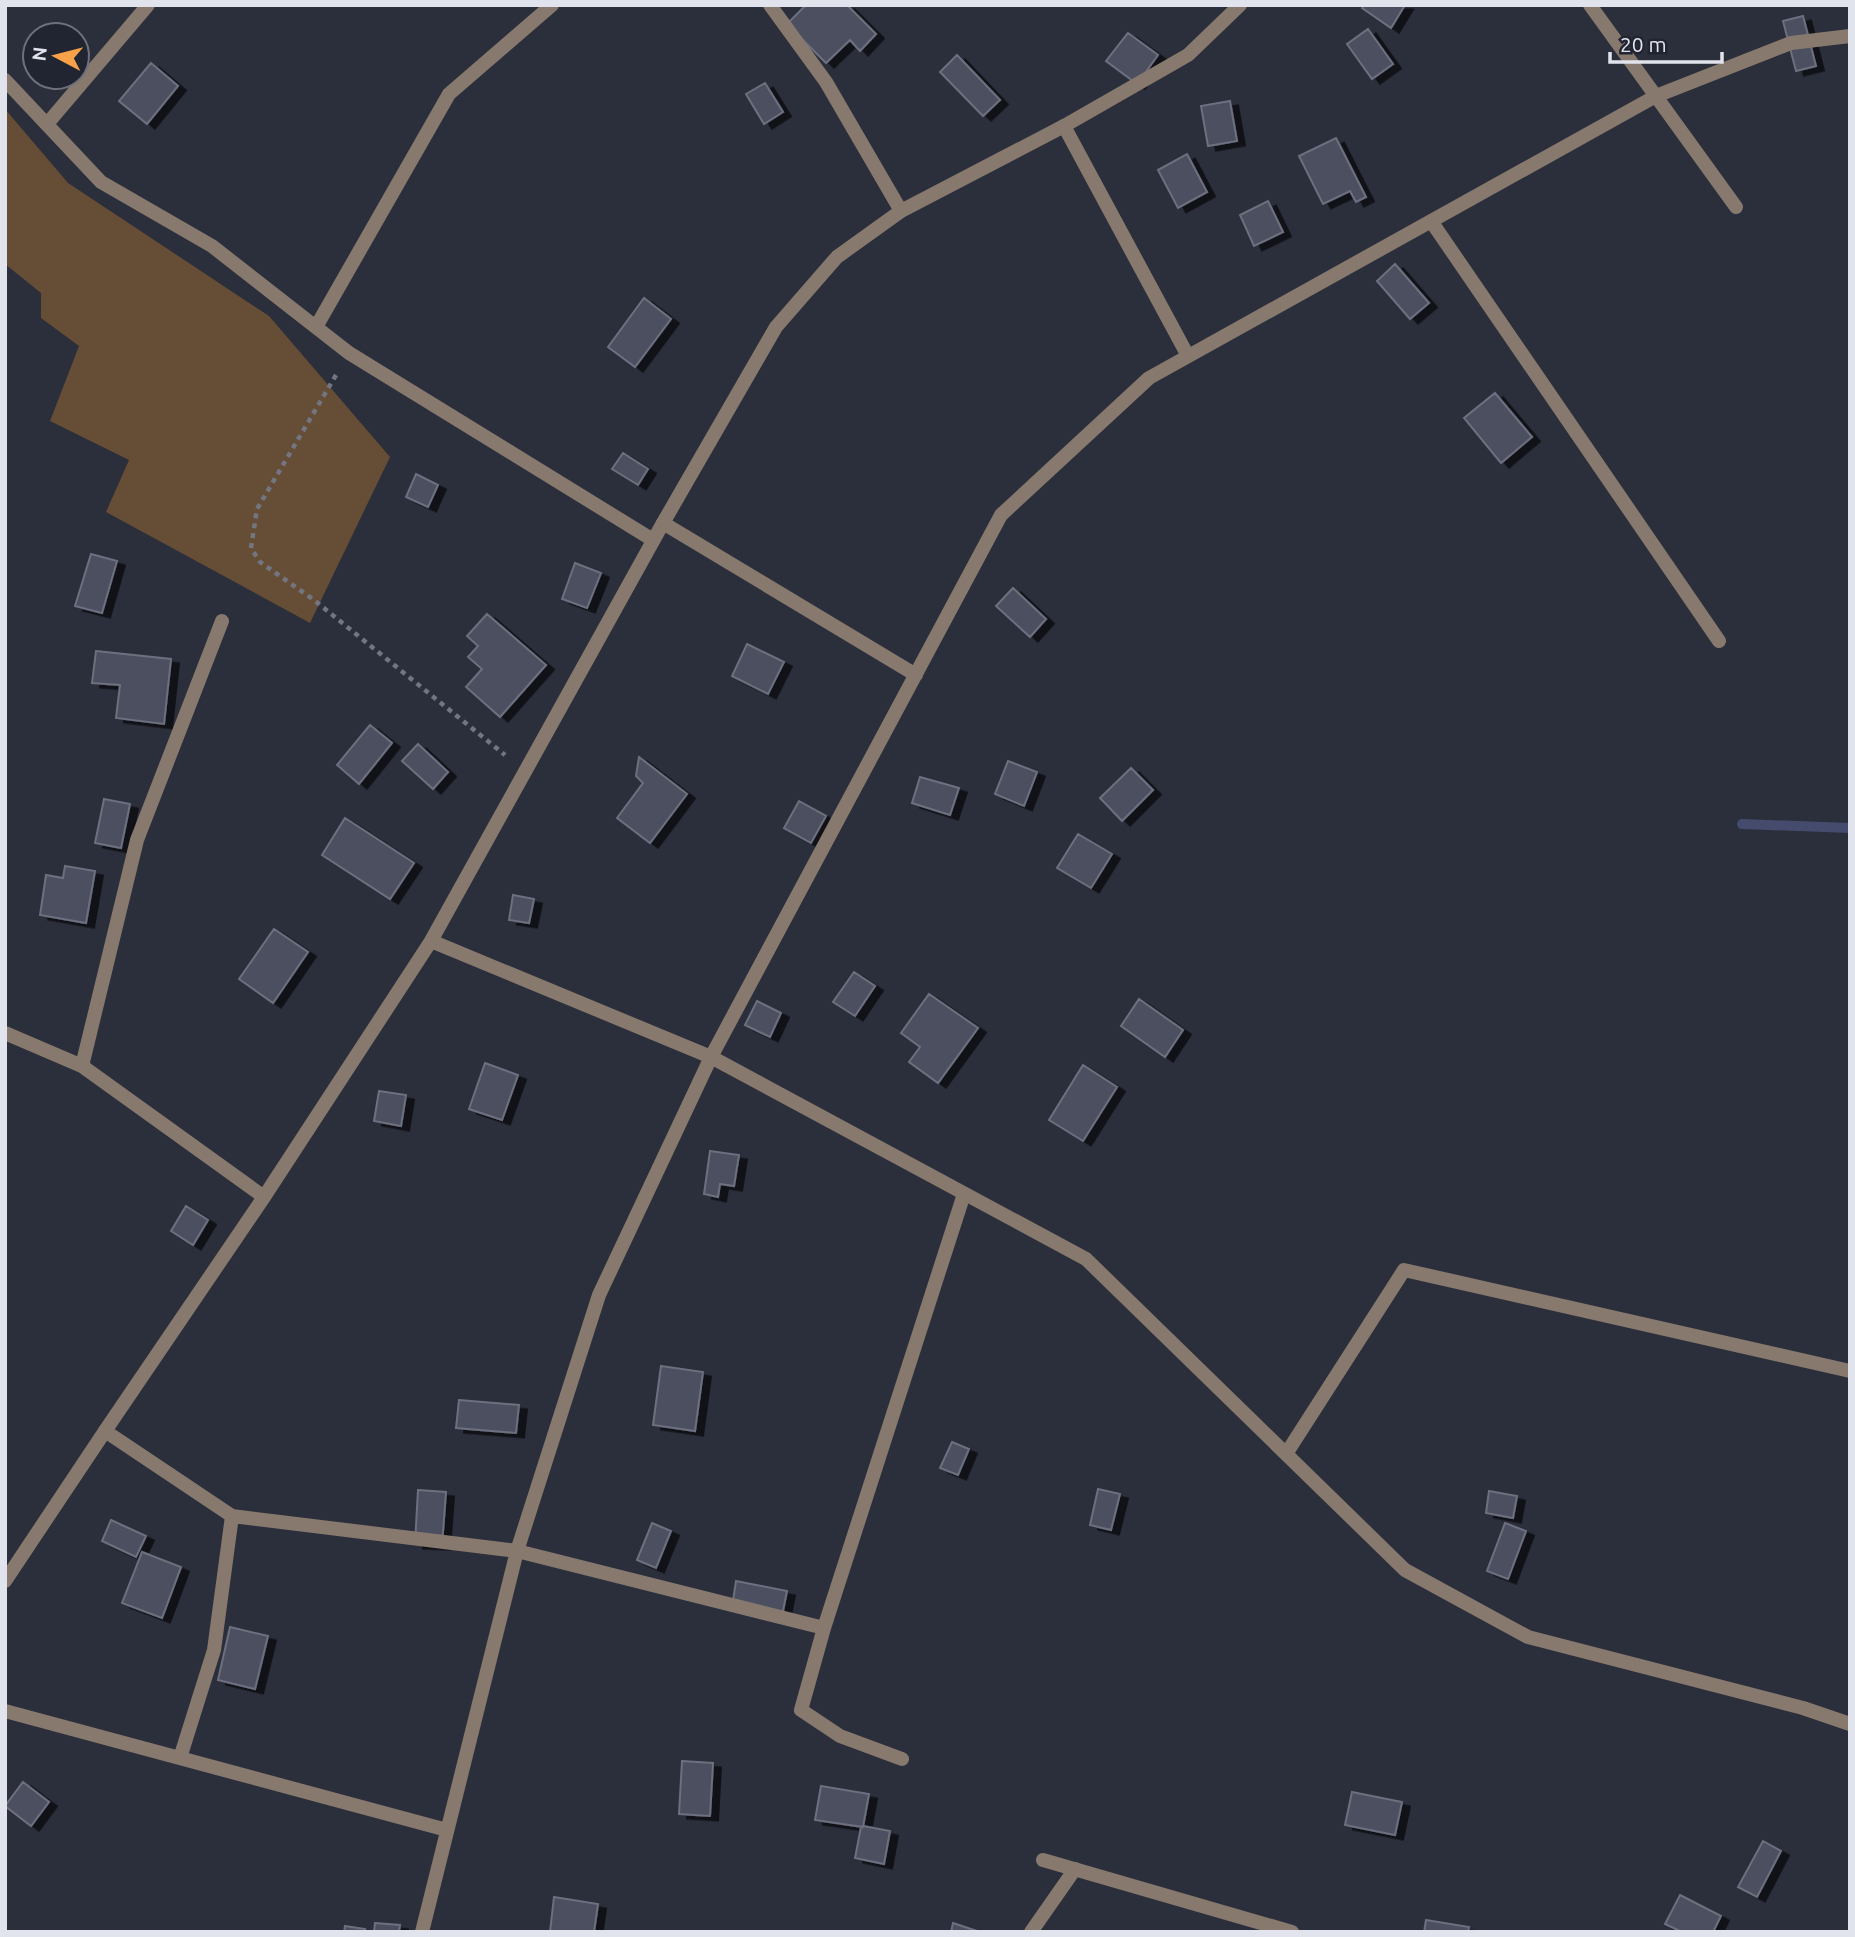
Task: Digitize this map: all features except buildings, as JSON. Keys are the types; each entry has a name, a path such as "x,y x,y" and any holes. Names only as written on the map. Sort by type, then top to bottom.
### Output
{"street":[{"path":"47,124 148,5"},
{"path":"316,327 449,94 552,5"},
{"path":"770,5 826,82 901,211"},
{"path":"5,1581 264,1197 431,941 653,540 776,327 837,257 901,211 1064,126 1188,55 1240,5"},
{"path":"1590,5 1736,207"},
{"path":"422,1932 517,1551 599,1294 711,1057 1001,515 1149,378 1656,96 1791,43 1850,36"},
{"path":"5,80 101,182 212,246 349,353 653,540"},
{"path":"1064,126 1188,356"},
{"path":"1431,221 1719,641"},
{"path":"663,523 916,674"},
{"path":"82,1066 137,840 222,621"},
{"path":"431,941 711,1057 1086,1259 1405,1570 1528,1637 1803,1708 1850,1724"},
{"path":"5,1033 82,1066 264,1197"},
{"path":"902,1759 840,1736 801,1710 824,1628 964,1194"},
{"path":"1286,1454 1404,1270 1850,1371"},
{"path":"104,1431 232,1516 517,1551 824,1628"},
{"path":"180,1758 214,1650 232,1516"},
{"path":"5,1711 447,1830"},
{"path":"1043,1860 1292,1932"},
{"path":"1031,1932 1075,1870"}],"path":[{"path":"349,353 257,509 251,548 260,562 314,600 524,771"}],"shaded area":[{"path":"5,109 68,183 269,316 390,457 310,623 106,512 129,460 50,421 79,346 41,318 41,293 5,264"}],"waterway":[{"path":"1742,824 1850,828"}]}
